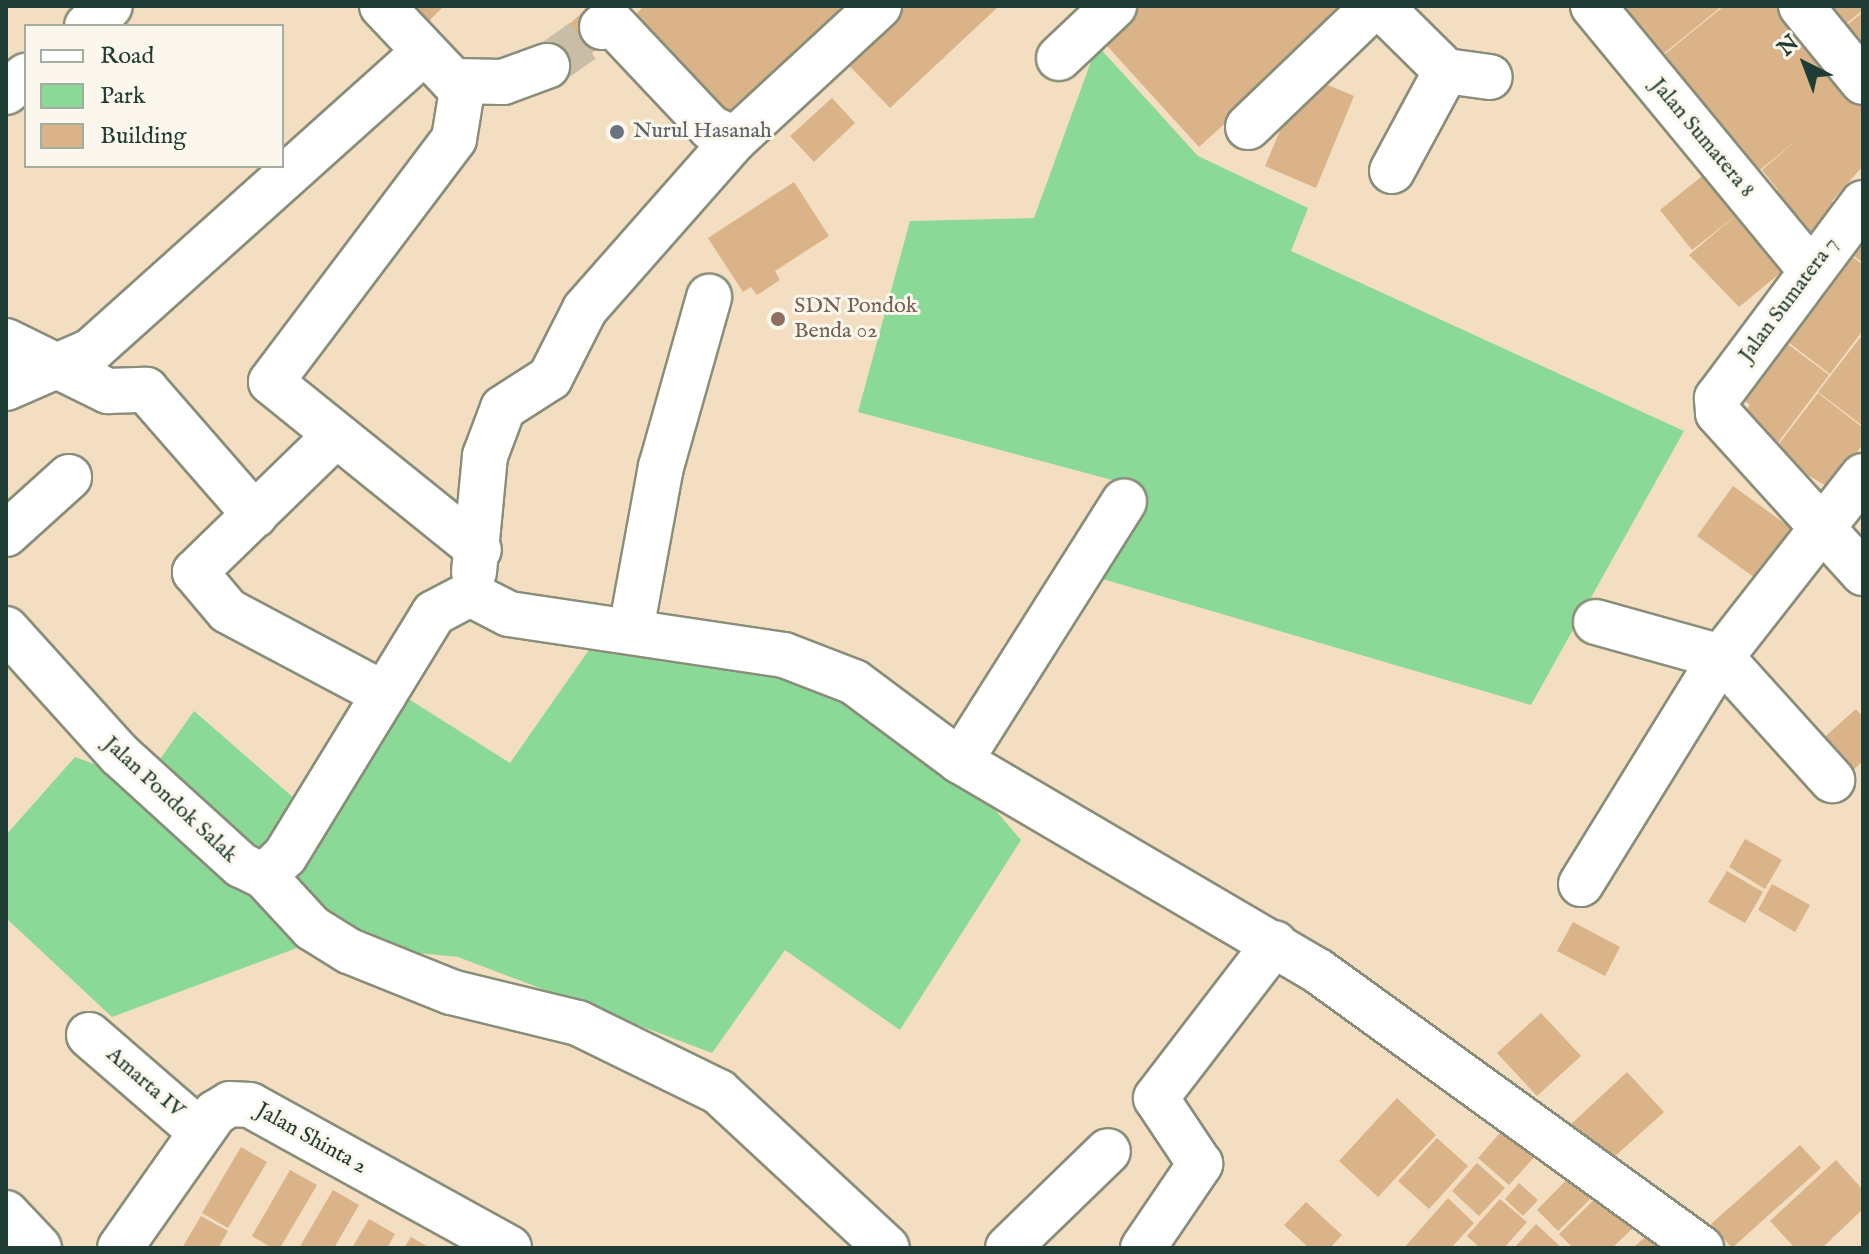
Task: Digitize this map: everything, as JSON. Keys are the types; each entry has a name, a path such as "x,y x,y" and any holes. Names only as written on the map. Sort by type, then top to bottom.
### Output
{"street":[{"path":"89,24 110,6"},
{"path":"382,6 423,53 463,84 503,82 547,66"},
{"path":"470,594 479,550 485,456 503,408 550,378 585,309 735,139 879,6"},
{"path":"1059,58 1114,6"},
{"path":"1248,127 1377,6 1446,71 1490,77"},
{"name":"Jalan Sumatera 8","path":"1593,6 1811,270"},
{"path":"1801,6 1863,82"},
{"path":"608,15 711,128 735,139"},
{"path":"6,388 91,351 423,53"},
{"path":"1392,171 1446,71"},
{"path":"6,92 24,78"},
{"path":"463,84 461,123 438,164 275,372 276,390 479,550"},
{"name":"Jalan Sumatera 7","path":"1822,531 1718,413 1717,398 1863,203"},
{"path":"631,630 661,467 709,297"},
{"path":"6,341 108,391 146,390 255,515"},
{"path":"334,437 195,572 228,611 384,694"},
{"path":"1581,884 1721,657 1863,476"},
{"path":"6,534 69,477"},
{"path":"960,761 1124,502"},
{"path":"1822,531 1863,573"},
{"path":"470,594 509,614 631,630 822,667 854,682 960,761 1275,943 1701,1248"},
{"path":"264,876 285,856 434,613 470,594"},
{"path":"1596,622 1721,657 1832,780"},
{"name":"Jalan Pondok Salak","path":"6,629 120,755 241,865 264,876 312,928 349,951 451,992 578,1023 719,1092 887,1248"},
{"path":"1143,1248 1200,1164 1156,1098 1275,943"},
{"name":"Amarta IV","path":"89,1035 201,1132"},
{"name":"Jalan Shinta 2","path":"120,1248 201,1132 230,1104 250,1105 509,1248"},
{"path":"1008,1248 1108,1151"},
{"path":"6,1213 39,1248"}],"green space":[{"path":"1097,45 1198,156 1308,208 1291,251 1684,431 1531,705 1079,572 1116,481 858,412 910,221 1034,218"},
{"path":"598,637 825,660 942,748 1021,840 900,1030 785,950 712,1053 458,957 313,942 112,1017 6,918 6,835 75,757 144,782 194,711 303,806 388,686 510,763"}],"building":[{"path":"411,6 444,6 428,22"},
{"path":"644,6 855,6 732,123 632,18"},
{"path":"895,6 999,6 890,108 841,57"},
{"path":"1134,6 1348,6 1351,9 1199,147 1099,37"},
{"path":"1610,6 1722,6 1651,64"},
{"path":"1724,6 1784,6 1863,104 1863,166 1832,201 1843,215 1808,243 1771,196 1778,190 1762,170 1798,139 1750,178 1736,161 1746,153 1739,144 1729,152 1654,63"},
{"path":"1808,6 1863,6 1863,10 1832,35"},
{"path":"586,9 614,40 555,74 537,54"},
{"path":"1863,12 1863,63 1833,36"},
{"path":"1304,75 1354,96 1316,188 1265,166"},
{"path":"832,98 855,123 814,162 790,136"},
{"path":"1712,168 1790,265 1739,307 1689,255 1740,212 1692,250 1660,210"},
{"path":"794,182 829,236 775,271 780,280 757,295 751,287 743,292 708,238"},
{"path":"1863,212 1863,263 1844,248"},
{"path":"1839,246 1863,265 1863,330 1830,374 1784,339 1810,284 1830,297 1811,283"},
{"path":"1773,333 1829,375 1770,453 1734,426 1750,405 1730,389"},
{"path":"1863,334 1863,426 1818,392"},
{"path":"1818,393 1863,428 1863,444 1830,488 1771,454"},
{"path":"1733,486 1798,533 1762,583 1697,536"},
{"path":"1856,709 1863,717 1863,761 1840,782 1810,750"},
{"path":"1745,839 1782,860 1765,889 1729,867"},
{"path":"1727,871 1763,892 1745,923 1708,902"},
{"path":"1772,884 1810,905 1795,932 1758,910"},
{"path":"1573,922 1620,947 1605,976 1557,951"},
{"path":"1541,1013 1581,1056 1537,1096 1497,1053"},
{"path":"1627,1072 1664,1112 1603,1167 1567,1128"},
{"path":"1397,1098 1436,1135 1378,1197 1339,1161"},
{"path":"1506,1126 1538,1153 1509,1185 1478,1158"},
{"path":"1437,1138 1468,1166 1429,1209 1398,1181"},
{"path":"1800,1145 1821,1168 1732,1248 1711,1224"},
{"path":"241,1147 267,1162 228,1228 202,1213"},
{"path":"1836,1160 1863,1190 1863,1209 1822,1248 1795,1248 1770,1221"},
{"path":"1477,1163 1505,1188 1479,1216 1452,1191"},
{"path":"290,1170 317,1185 280,1248 272,1248 252,1236"},
{"path":"1575,1171 1597,1192 1558,1231 1537,1210"},
{"path":"1519,1183 1538,1200 1523,1216 1505,1199"},
{"path":"333,1190 359,1205 334,1248 299,1248"},
{"path":"1601,1193 1634,1227 1612,1248 1573,1248 1559,1234"},
{"path":"1448,1198 1474,1223 1451,1248 1404,1248"},
{"path":"1500,1199 1527,1222 1504,1248 1480,1248 1467,1236"},
{"path":"1306,1202 1342,1235 1330,1248 1309,1248 1284,1225"},
{"path":"201,1216 228,1231 218,1248 182,1248"},
{"path":"369,1219 395,1234 387,1248 352,1248"},
{"path":"1536,1224 1562,1248 1514,1248"},
{"path":"1655,1228 1674,1248 1633,1248"},
{"path":"411,1237 430,1248 404,1248"}],"tunnel":[{"path":"547,66 602,27"}],"place":[{"name":"Nurul Hasanah","path":"617,132"},
{"name":"SDN Pondok Benda 02","path":"778,319"}]}
